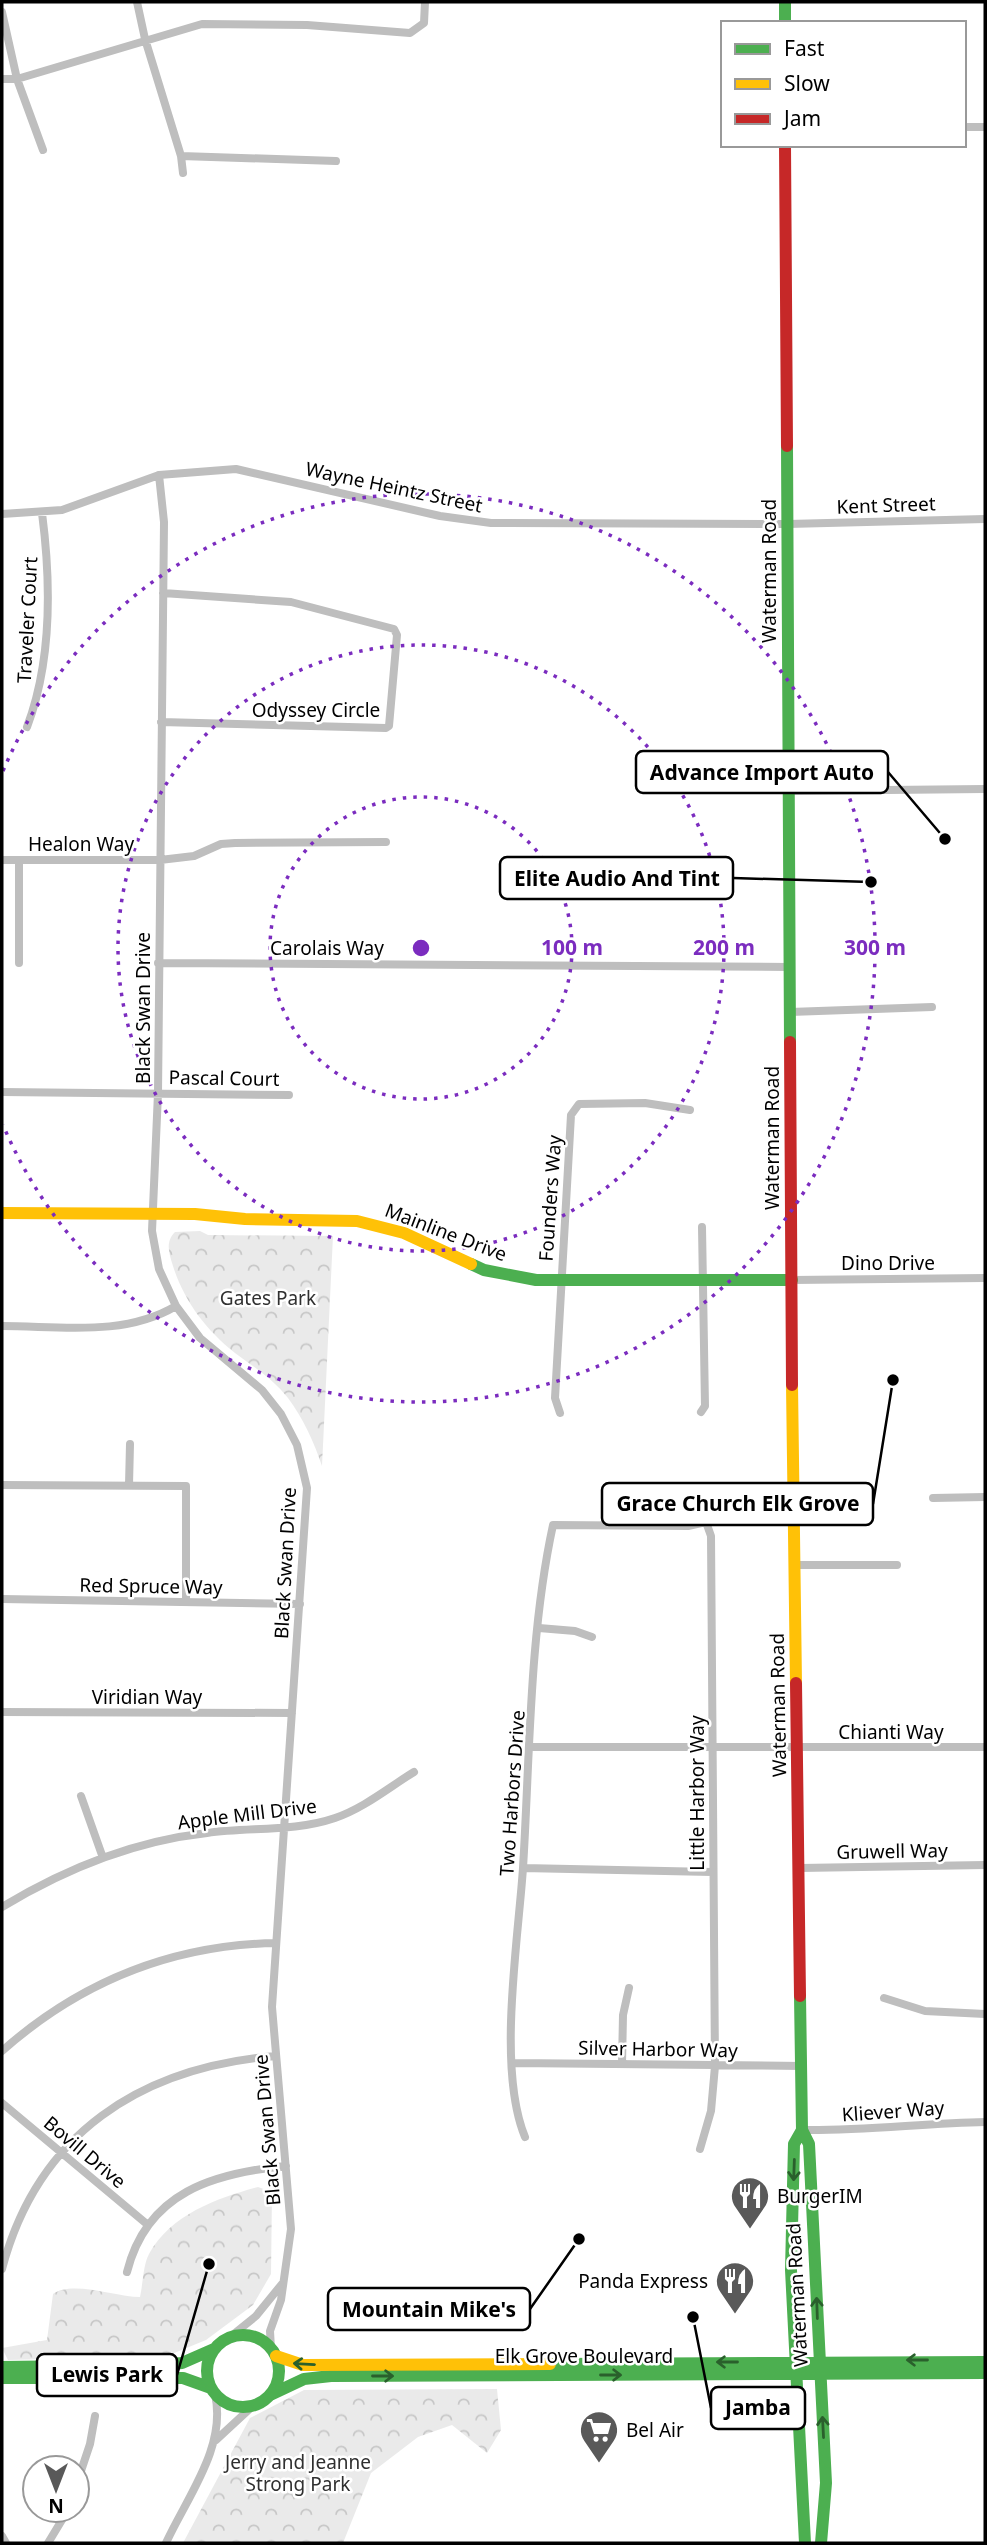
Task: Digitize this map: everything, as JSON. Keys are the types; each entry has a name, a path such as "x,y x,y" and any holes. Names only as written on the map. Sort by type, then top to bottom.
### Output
{"main road":[{"path":"785,2 785,21"},
{"name":"Waterman Road","path":"785,147 792,1280 802,2130 809,2144 826,2483 819,2543"},
{"name":"Mainline Drive","path":"2,1213 151,1214 357,1222 404,1233 484,1270 512,1277 561,1281 792,1280"},
{"name":"Waterman Road","path":"802,2130 794,2144 790,2258 805,2543"},
{"path":"2,2367 182,2363 214,2349 230,2337 256,2338 273,2352 279,2372 270,2395 254,2405 233,2406 213,2391 183,2378 2,2378"},
{"path":"213,2391 206,2372 214,2349"},
{"name":"Elk Grove Boulevard","path":"273,2352 303,2365 985,2362"},
{"name":"Elk Grove Boulevard","path":"270,2395 304,2379 331,2376 820,2376 985,2373"},
{"path":"801,2441 809,2453 814,2538 819,2543"}],"street":[{"path":"137,2 145,39 181,156 183,173"},
{"path":"2,79 16,79 202,24 307,25 410,33 424,23 425,2"},
{"path":"2,12 16,79 43,150"},
{"path":"966,127 985,127"},
{"path":"181,156 336,161"},
{"name":"Wayne Heintz Street","path":"2,514 62,510 159,475 236,470 440,516 491,523 788,524"},
{"name":"Black Swan Drive","path":"159,475 164,522 158,1093 151,1214 159,1269 176,1306 200,1338 262,1390 281,1414 297,1445 307,1488 272,2007 291,2229 281,2300 270,2332 273,2352"},
{"name":"Traveler Court","path":"27,727 44,669 47,548 42,513"},
{"name":"Kent Street","path":"788,524 985,519"},
{"name":"Odyssey Circle","path":"161,722 386,728 389,726 397,635 394,629 291,602 163,593"},
{"path":"789,791 985,789"},
{"name":"Healon Way","path":"2,860 159,860 194,856 221,845 235,843 386,842"},
{"path":"19,860 19,963"},
{"name":"Carolais Way","path":"158,963 790,967"},
{"path":"790,1012 932,1007"},
{"name":"Pascal Court","path":"2,1092 289,1095"},
{"name":"Founders Way","path":"561,1281 571,1115 579,1104 645,1103 690,1110"},
{"path":"701,1412 705,1406 702,1227"},
{"name":"Dino Drive","path":"792,1280 985,1278"},
{"path":"560,1413 555,1398 561,1281"},
{"path":"2,1326 131,1325 159,1317 176,1306"},
{"path":"129,1485 130,1444"},
{"path":"2,1485 186,1486 186,1602"},
{"path":"933,1497 985,1497"},
{"name":"Little Harbor Way","path":"553,1525 688,1526 706,1522 711,1536 715,2066 710,2111 700,2149"},
{"name":"Two Harbors Drive","path":"525,2137 517,2117 511,2031 539,1628 553,1525"},
{"path":"795,1564 897,1565"},
{"name":"Red Spruce Way","path":"2,1599 300,1604"},
{"path":"539,1628 575,1631 592,1637"},
{"name":"Viridian Way","path":"2,1712 292,1713"},
{"name":"Chianti Way","path":"530,1747 985,1747"},
{"name":"Apple Mill Drive","path":"2,1907 57,1876 103,1858 180,1837 284,1828 338,1817 360,1807 414,1772"},
{"path":"81,1796 103,1858"},
{"name":"Gruwell Way","path":"800,1868 985,1865"},
{"path":"523,1868 712,1872"},
{"path":"2,2051 53,2009 126,1971 194,1951 276,1943"},
{"path":"622,2064 623,2015 629,1988"},
{"path":"884,1998 925,2011 985,2014"},
{"path":"2,2269 27,2202 62,2153 115,2106 159,2081 216,2063 276,2056"},
{"name":"Silver Harbor Way","path":"513,2063 803,2066"},
{"name":"Bovill Drive","path":"2,2103 148,2225"},
{"name":"Kliever Way","path":"802,2130 863,2131 912,2123 985,2122"},
{"path":"127,2272 135,2247 148,2225 176,2198 211,2179 249,2169 286,2166"},
{"name":"Black Swan Drive","path":"230,2337 256,2316 282,2284"},
{"path":"166,2543 216,2440 219,2410 213,2391"},
{"path":"216,2440 254,2405"},
{"path":"87,2454 95,2416"},
{"path":"48,2543 60,2524"},
{"path":"2,2536 6,2543"}],"green space":[{"name":"Gates Park","path":"200,1231 208,1235 333,1236 322,1466 308,1431 288,1398 270,1379 215,1335 197,1314 183,1291 170,1257 170,1240 175,1232"},
{"path":"258,2187 272,2192 271,2274 253,2305 206,2340 167,2356 8,2360 2,2348 47,2340 53,2294 61,2290 83,2289 140,2297 147,2258 158,2240 170,2228 212,2202"},
{"name":"Jerry and Jeanne Strong Park","path":"497,2389 501,2430 487,2453 452,2425 418,2437 371,2473 343,2543 183,2543 250,2418 304,2390"}],"traffic: fast":[{"path":"785,2 785,21"},
{"path":"787,446 790,1042"},
{"path":"471,1264 484,1270 536,1280 792,1280"},
{"path":"800,1996 802,2130 809,2144 826,2483 821,2543"},
{"path":"802,2130 794,2144 791,2270 805,2543"},
{"path":"243,2335 263,2341 273,2351 279,2371 273,2391 263,2401 243,2407 223,2401 213,2391 207,2371 213,2351 223,2341 243,2335"},
{"path":"2,2367 161,2365 182,2363 214,2349"},
{"path":"550,2364 985,2362"},
{"path":"270,2395 304,2379 331,2376 985,2373"},
{"path":"2,2378 183,2378 211,2388"}],"traffic: slow":[{"path":"2,1213 195,1214 245,1219 357,1221 404,1233 471,1264"},
{"path":"792,1385 796,1683"},
{"path":"276,2356 303,2365 550,2364"}],"traffic: jam":[{"path":"785,147 787,446"},
{"path":"790,1042 792,1385"},
{"path":"796,1683 800,1996"}],"place":[{"name":"Advance Import Auto","path":"945,839"},
{"name":"Elite Audio And Tint","path":"871,882"},
{"name":"Grace Church Elk Grove","path":"893,1380"},
{"name":"BurgerIM","path":"750,2230"},
{"name":"Mountain Mike's","path":"579,2239"},
{"name":"Lewis Park","path":"209,2264"},
{"name":"Panda Express","path":"735,2315"},
{"name":"Jamba","path":"693,2317"},
{"name":"Bel Air","path":"599,2464"}]}
